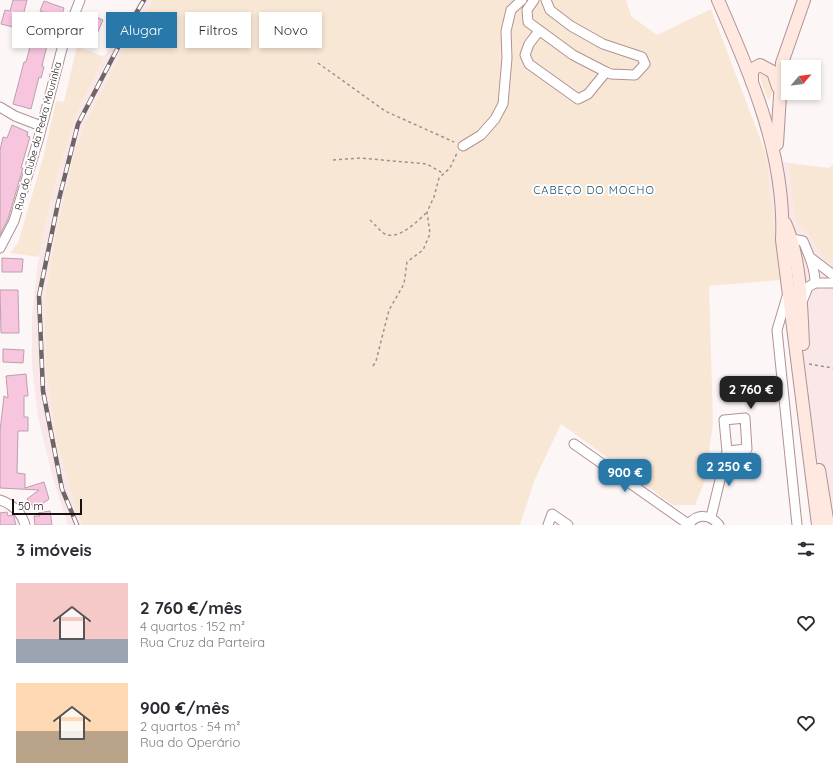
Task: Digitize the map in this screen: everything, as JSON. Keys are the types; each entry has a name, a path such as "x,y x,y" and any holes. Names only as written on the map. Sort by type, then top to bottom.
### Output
{"main road":[{"path":"718,0 740,50 768,127 776,162 787,241 800,284 818,525"},
{"path":"776,162 782,63 801,3"},
{"path":"740,50 752,63 768,65 777,60 789,42"},
{"path":"752,82 752,73 754,68 760,65"},
{"path":"759,101 765,106 770,106 776,102 779,95 773,72 760,65"},
{"path":"800,284 808,403 828,525"}],"street":[{"name":"Rua do Clube da Pedra Mourinha","path":"0,248 14,221 64,41 80,0"},
{"path":"463,146 481,135 495,119 503,104 507,58 506,31 511,10 522,0"},
{"path":"534,0 527,10 528,22 573,55 611,74 635,75 645,64 642,57 603,44 571,26 550,10 546,0"},
{"path":"539,31 529,44 526,55 529,64 578,99 588,94 606,72"},
{"path":"0,107 15,116 41,126"},
{"path":"787,241 803,241 811,258 815,274 800,284 777,330 798,525"},
{"path":"811,258 833,274"},
{"path":"800,284 833,283"},
{"path":"574,444 688,525 696,518 703,516 711,518 719,525"},
{"path":"711,518 727,451"},
{"path":"0,500 9,503 23,517 25,525"},
{"path":"548,525 552,514 568,525"}],"path":[{"path":"318,63 385,111 463,146 459,149 450,168 439,178 434,197 427,212 409,229 391,235 385,234 370,220"},
{"path":"333,160 360,158 427,164 444,174"},
{"path":"373,366 376,361 389,310 404,284 407,262 423,250 430,234 427,212"},
{"path":"805,364 833,368"}],"shaded area":[{"path":"140,0 153,0 145,12 132,12"},
{"path":"153,0 626,0 631,16 657,35 711,9 766,154 780,280 709,286 713,423 705,481 695,505 673,505 561,424 535,479 520,525 82,525 78,516 57,443 46,373 44,303 53,246 74,153 87,119 124,48 177,48 177,12 145,12"},
{"path":"77,48 82,48 104,57 76,115 53,191 39,257 10,253 18,243 44,154 56,101 64,102"},
{"path":"110,48 124,48 87,119 74,153 53,246 44,303 46,373 57,443 78,516 82,525 68,525 53,479 38,417 32,366 32,319 37,268 53,191 76,115"},
{"path":"764,72 772,82 772,94 768,101 759,75"},
{"path":"766,155 776,161 829,168 833,165 833,525 828,525 808,403 794,288 780,280"},
{"path":"788,164 829,168 833,165 833,265 827,263 806,230 799,225 795,218"}],"building":[{"path":"13,0 27,0 24,12 12,12 12,27 1,24 5,10 10,11"},
{"path":"44,1 64,8 63,12 40,11"},
{"path":"98,18 103,20 98,32"},
{"path":"30,48 46,48 42,66 44,67 41,78 39,77 31,109 13,104 24,62 26,62"},
{"path":"12,125 28,132 27,136 30,137 21,168 23,168 8,219 0,235 0,150 3,137 7,138"},
{"path":"2,258 23,259 22,272 2,272"},
{"path":"0,290 18,290 19,333 1,333"},
{"path":"3,349 24,350 23,363 3,362"},
{"path":"26,374 28,396 24,396 24,417 28,417 28,431 18,431 17,473 25,474 25,488 44,482 49,499 35,509 27,499 39,490 0,488 0,431 4,396 8,398 6,376"},
{"path":"50,511 52,525 35,525 34,516 40,516 38,513"},
{"path":"7,512 8,516 13,515 16,525 0,525 0,513"}],"railway":[{"path":"77,525 62,489 43,391 39,296 58,203 78,124 144,0"}],"district":[{"name":"CABEÇO DO MOCHO","path":"594,190"}]}
